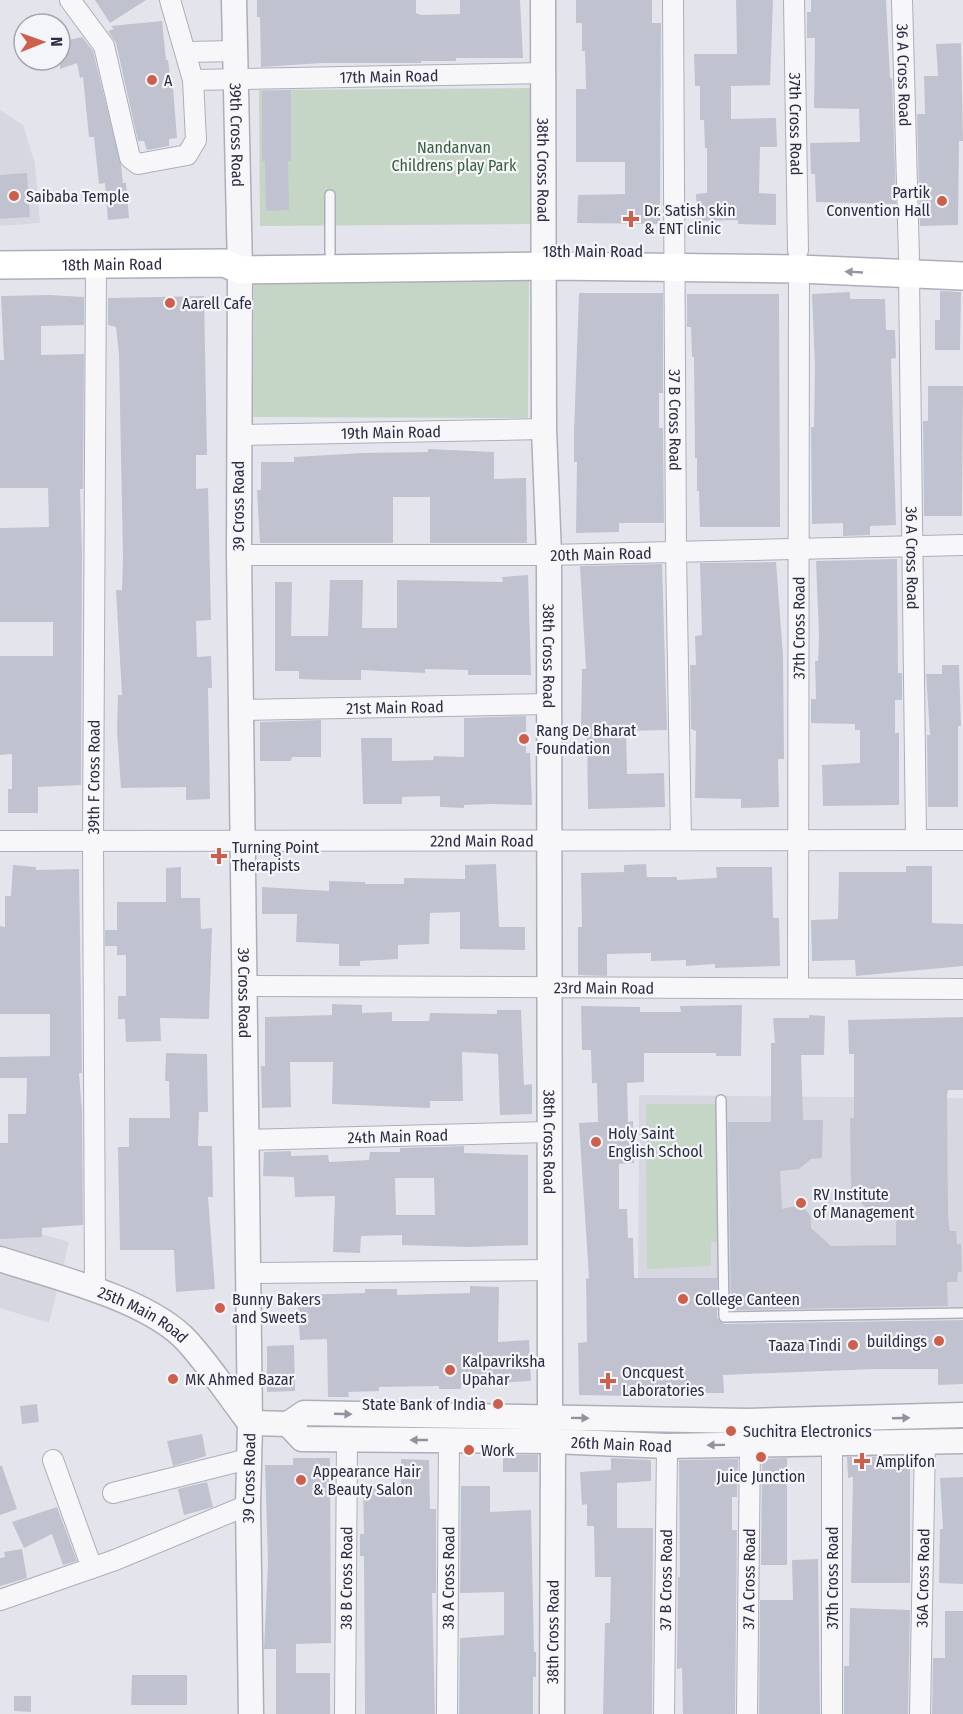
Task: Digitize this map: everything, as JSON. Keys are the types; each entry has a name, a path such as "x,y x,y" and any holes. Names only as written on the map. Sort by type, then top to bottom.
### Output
{"main road":[{"name":"18th Main Road","path":"234,263 330,253 543,258 799,260 909,267 963,276"},
{"name":"18th Main Road","path":"0,265 543,258"},
{"name":"18th Main Road","path":"909,267 963,258"}],"street":[{"path":"70,0 104,46 130,158 138,164 187,155 196,140 193,80 187,52 170,0"},
{"name":"39th Cross Road","path":"234,0 234,263"},
{"name":"38th Cross Road","path":"543,0 544,429 549,555 550,1418"},
{"name":"37 B Cross Road","path":"674,0 676,552 681,840"},
{"name":"37th Cross Road","path":"794,0 799,260 798,988"},
{"name":"36 A Cross Road","path":"902,0 909,267 910,547 916,839"},
{"path":"187,52 235,51"},
{"name":"17th Main Road","path":"193,80 543,72"},
{"name":"39 Cross Road","path":"234,263 242,710 251,1714"},
{"name":"39th F Cross Road","path":"95,1290 93,841 96,264"},
{"name":"19th Main Road","path":"238,435 544,429"},
{"name":"20th Main Road","path":"238,555 549,555 963,545"},
{"name":"21st Main Road","path":"242,710 549,704"},
{"name":"22nd Main Road","path":"0,842 963,840"},
{"name":"23rd Main Road","path":"244,986 963,990"},
{"name":"24th Main Road","path":"245,1140 549,1132"},
{"name":"25th Main Road","path":"0,1259 95,1290 155,1317 182,1336 250,1423"},
{"path":"246,1273 550,1270"},
{"name":"26th Main Road","path":"250,1423 288,1424 304,1413 831,1421 963,1415"},
{"name":"26th Main Road","path":"288,1424 302,1439 553,1441 667,1446 963,1441"},
{"name":"38 B Cross Road","path":"345,1714 347,1440"},
{"name":"38 A Cross Road","path":"447,1714 449,1440"},
{"name":"38th Cross Road","path":"552,1714 553,1441"},
{"name":"36A Cross Road","path":"920,1714 926,1441"},
{"name":"37th Cross Road","path":"832,1443 832,1714"},
{"name":"37 A Cross Road","path":"747,1714 750,1445"},
{"name":"37 B Cross Road","path":"664,1714 667,1446"},
{"path":"113,1493 248,1459"},
{"path":"53,1460 92,1568"},
{"path":"0,1600 92,1568 248,1505"}],"lane":[{"path":"330,195 330,253"},
{"path":"721,1100 724,1317 963,1313"}],"shaded area":[{"path":"0,110 23,125 35,163 40,223 0,226"},
{"name":"RV Institute of Management","path":"639,1095 963,1098 963,1307 638,1311"},
{"path":"0,1222 69,1242 49,1323 0,1308"}],"green space":[{"name":"Nandanvan Childrens play Park","path":"531,88 532,224 260,226 259,90"},
{"path":"254,279 529,280 528,418 253,417"},
{"path":"646,1104 720,1104 721,1242 711,1242 711,1266 647,1269"}],"building":[{"path":"95,0 146,0 110,23"},
{"path":"257,0 416,0 416,13 421,15 460,14 460,0 520,0 523,58 456,58 456,61 421,61 421,63 322,63 261,67 260,17 257,17"},
{"path":"576,0 652,0 652,23 661,23 660,224 577,223 578,195 625,194 625,162 576,162 576,89 586,89 582,23 576,23"},
{"path":"736,0 773,0 770,85 731,86 731,119 776,118 777,147 760,147 759,193 776,194 776,225 738,224 738,220 697,221 696,194 707,193 707,148 705,148 704,120 700,120 700,86 695,86 694,54 737,54"},
{"path":"811,0 886,0 890,78 892,78 896,204 816,202 815,174 811,174 810,143 860,142 859,109 814,108 815,38 807,38 807,12 811,12"},
{"name":"A","path":"162,21 166,60 168,60 170,75 172,75 177,138 169,139 169,146 147,150 144,141 138,141 116,43 108,31 114,29 111,26"},
{"path":"82,37 93,51 121,165 123,183 126,183 129,218 108,220 105,183 99,184 94,137 89,137 83,77 80,78 77,63 72,65 72,39"},
{"path":"961,43 963,141 959,141 958,225 920,226 917,114 925,114 924,76 938,76 936,44"},
{"path":"291,90 291,161 288,161 289,210 266,211 265,161 262,161 262,91"},
{"name":"Saibaba Temple","path":"27,173 30,217 0,219 0,175"},
{"path":"940,291 961,292 960,350 935,350 935,320 940,320"},
{"path":"850,292 850,299 885,299 886,330 895,330 896,358 891,359 896,525 870,526 870,535 843,536 843,523 812,524 811,427 814,427 815,367 812,294"},
{"path":"579,293 663,293 663,393 659,393 659,428 663,428 664,523 619,523 619,532 576,533 577,462 574,462 574,432"},
{"path":"687,294 779,294 780,527 700,527 697,458 695,458 694,357 692,357 691,327 687,327"},
{"path":"1,296 84,297 84,325 41,326 41,355 84,354 83,489 80,489 81,785 38,787 38,813 8,813 8,789 12,789 12,754 0,755 0,656 53,656 53,622 0,622 0,528 49,527 48,488 0,488 0,360 4,360"},
{"path":"204,296 207,455 196,455 196,489 208,488 211,620 196,621 197,657 211,656 212,688 208,688 210,799 186,800 186,787 121,788 117,731 118,695 122,695 116,590 122,590 123,558 119,355 116,327 108,325 108,298"},
{"path":"928,386 963,386 962,516 924,516 923,421 928,421"},
{"path":"428,449 494,452 494,479 526,478 527,543 430,543 430,497 393,497 393,543 260,543 257,490 261,490 261,462 294,462 294,457 428,452"},
{"path":"897,559 898,673 902,673 902,700 895,700 895,733 899,733 899,805 823,806 822,765 860,763 860,730 855,730 855,724 811,723 811,699 816,699 815,661 818,661 819,635 816,561"},
{"path":"776,562 783,656 784,759 778,759 779,807 741,808 741,799 695,798 696,731 691,729 690,665 696,665 695,636 702,635 700,563"},
{"path":"662,564 667,730 626,731 627,774 664,773 665,807 588,809 587,730 581,730 582,669 586,669 580,566"},
{"path":"528,575 531,675 468,675 468,670 425,669 425,673 361,670 361,680 328,680 299,679 299,671 275,671 275,582 292,582 291,636 328,636 330,580 363,580 362,628 397,628 397,580 503,582 502,577"},
{"path":"942,665 959,665 961,726 958,726 958,807 928,807 927,735 930,735 926,674 942,674"},
{"path":"526,716 526,753 530,753 532,805 490,804 464,805 464,808 440,807 440,796 402,797 402,804 363,804 361,738 392,738 392,761 433,760 434,756 464,757 464,718"},
{"path":"321,720 321,757 292,757 291,761 260,761 260,722"},
{"path":"496,864 499,927 525,927 525,950 460,949 460,912 430,913 429,944 398,945 398,959 360,961 360,966 339,966 339,944 296,942 297,914 262,914 262,887 329,891 329,881 404,884 404,878 465,879 465,865"},
{"path":"646,864 647,877 677,877 677,880 717,878 716,867 772,867 773,918 779,918 780,966 715,968 715,964 686,966 686,960 651,961 651,953 607,954 607,976 578,975 578,927 582,927 581,873 624,872 624,865"},
{"path":"13,865 36,867 36,870 79,869 82,1073 79,1073 82,1111 83,1225 42,1228 42,1237 0,1239 0,1143 8,1143 8,1114 26,1114 27,1078 0,1078 0,1057 50,1056 50,1014 0,1014 0,926 5,927 5,896 11,896"},
{"path":"906,866 932,866 932,923 963,924 963,966 856,976 855,960 812,961 811,920 838,919 839,872 906,872"},
{"path":"181,867 181,898 200,898 201,929 212,928 209,1019 160,1018 161,1041 126,1042 125,1019 118,1019 118,996 126,996 126,955 117,955 117,946 105,946 105,930 117,930 117,902 166,902 166,868"},
{"path":"332,1004 362,1005 362,1013 392,1012 392,1021 429,1021 430,1013 497,1014 497,1010 521,1010 524,1085 532,1084 532,1114 500,1115 498,1054 462,1052 463,1101 430,1101 430,1108 332,1104 333,1062 290,1062 291,1107 262,1108 261,1066 265,1066 265,1017 332,1015"},
{"path":"742,1005 741,1056 716,1056 716,1053 644,1053 644,1082 627,1083 628,1122 633,1121 634,1163 619,1164 619,1209 627,1209 628,1238 633,1238 634,1278 717,1278 717,1318 724,1324 963,1320 963,1384 938,1385 938,1369 874,1369 723,1375 724,1393 695,1393 695,1397 579,1395 578,1343 587,1342 586,1279 589,1278 579,1123 598,1122 597,1083 592,1083 591,1050 582,1050 581,1006 640,1007 640,1012 681,1012 680,1006"},
{"path":"809,1015 825,1016 824,1055 801,1055 803,1120 823,1120 822,1158 811,1159 799,1169 780,1171 782,1209 796,1206 805,1209 811,1217 811,1228 831,1246 896,1245 896,1207 865,1207 851,1191 850,1118 854,1118 854,1054 849,1054 848,1020 963,1017 963,1090 948,1090 947,1096 948,1218 950,1231 956,1231 957,1244 961,1244 962,1272 958,1272 957,1282 947,1282 948,1306 731,1310 728,1122 771,1122 771,1043 775,1043 773,1018 809,1018"},
{"path":"166,1053 207,1054 208,1112 199,1112 198,1146 212,1146 213,1197 208,1197 215,1289 176,1292 174,1250 120,1250 118,1147 129,1147 129,1118 170,1118 169,1081 165,1081"},
{"path":"464,1146 464,1153 528,1155 528,1245 468,1247 402,1245 402,1235 361,1236 360,1253 333,1252 335,1196 295,1197 294,1177 263,1176 264,1152 291,1151 291,1156 328,1155 329,1162 369,1160 370,1152 400,1152 400,1148","holes":["395,1178 434,1178 435,1215 396,1215"]},
{"path":"470,1286 499,1287 498,1342 529,1340 531,1381 461,1385 461,1389 439,1389 439,1386 379,1387 379,1391 348,1392 349,1397 328,1397 327,1339 300,1340 297,1295 365,1293 365,1289 397,1289 397,1295 470,1293"},
{"path":"294,1345 295,1391 267,1392 267,1346"},
{"path":"37,1404 39,1422 22,1424 20,1406"},
{"path":"202,1434 206,1456 173,1466 167,1441"},
{"path":"503,1455 538,1455 538,1472 503,1472"},
{"path":"910,1456 910,1583 851,1583 853,1477 848,1478 847,1457"},
{"path":"293,1458 330,1458 331,1643 296,1644 296,1673 330,1673 330,1714 276,1714 276,1649 264,1649 268,1563 265,1465 293,1465"},
{"path":"611,1458 651,1460 651,1481 617,1483 617,1528 653,1528 652,1714 603,1714 605,1623 610,1623 611,1577 595,1577 594,1526 587,1526 587,1504 582,1505 580,1472 611,1470"},
{"path":"787,1458 787,1565 761,1565 762,1459"},
{"path":"401,1459 429,1460 430,1509 436,1509 436,1593 432,1593 435,1714 365,1714 364,1556 360,1556 360,1534 364,1534 363,1486 401,1485"},
{"path":"738,1459 737,1497 732,1497 732,1530 737,1530 735,1714 683,1714 682,1668 677,1669 678,1577 680,1577 679,1460"},
{"path":"0,1466 2,1466 17,1509 0,1515"},
{"path":"963,1477 963,1584 939,1583 940,1529 943,1529 940,1478"},
{"path":"207,1482 213,1507 184,1515 178,1489"},
{"path":"461,1486 490,1486 490,1512 531,1510 534,1652 536,1652 533,1714 459,1714 460,1638 504,1635 504,1592 460,1593"},
{"path":"57,1507 77,1561 63,1565 52,1534 24,1548 12,1522"},
{"path":"22,1549 27,1578 0,1586 0,1558 5,1557 4,1552"},
{"path":"818,1559 820,1714 759,1714 760,1600 793,1600 792,1560"},
{"path":"850,1608 910,1610 908,1714 844,1714 844,1666 849,1666"},
{"path":"945,1611 963,1611 963,1714 932,1714 933,1658 945,1658"},
{"path":"132,1675 187,1675 187,1705 131,1705"},
{"path":"14,1696 31,1696 31,1712 14,1711"}],"place":[{"name":"A","path":"152,80"},
{"name":"Saibaba Temple","path":"14,196"},
{"name":"Partik Convention Hall","path":"942,201"},
{"name":"Dr. Satish skin & ENT clinic","path":"631,219"},
{"name":"Aarell Cafe","path":"170,303"},
{"name":"Rang De Bharat Foundation","path":"524,739"},
{"name":"Turning Point Therapists","path":"219,856"},
{"name":"Holy Saint English School","path":"596,1142"},
{"name":"RV Institute of Management","path":"801,1203"},
{"name":"College Canteen","path":"683,1299"},
{"name":"Bunny Bakers and Sweets","path":"220,1308"},
{"name":"buildings","path":"939,1341"},
{"name":"Taaza Tindi","path":"853,1345"},
{"name":"Kalpavriksha Upahar","path":"450,1370"},
{"name":"MK Ahmed Bazar","path":"173,1379"},
{"name":"Oncquest Laboratories","path":"608,1381"},
{"name":"State Bank of India","path":"498,1404"},
{"name":"Suchitra Electronics","path":"731,1431"},
{"name":"Work","path":"469,1450"},
{"name":"Juice Junction","path":"761,1457"},
{"name":"Amplifon","path":"862,1461"},
{"name":"Appearance Hair & Beauty Salon","path":"301,1480"}]}
